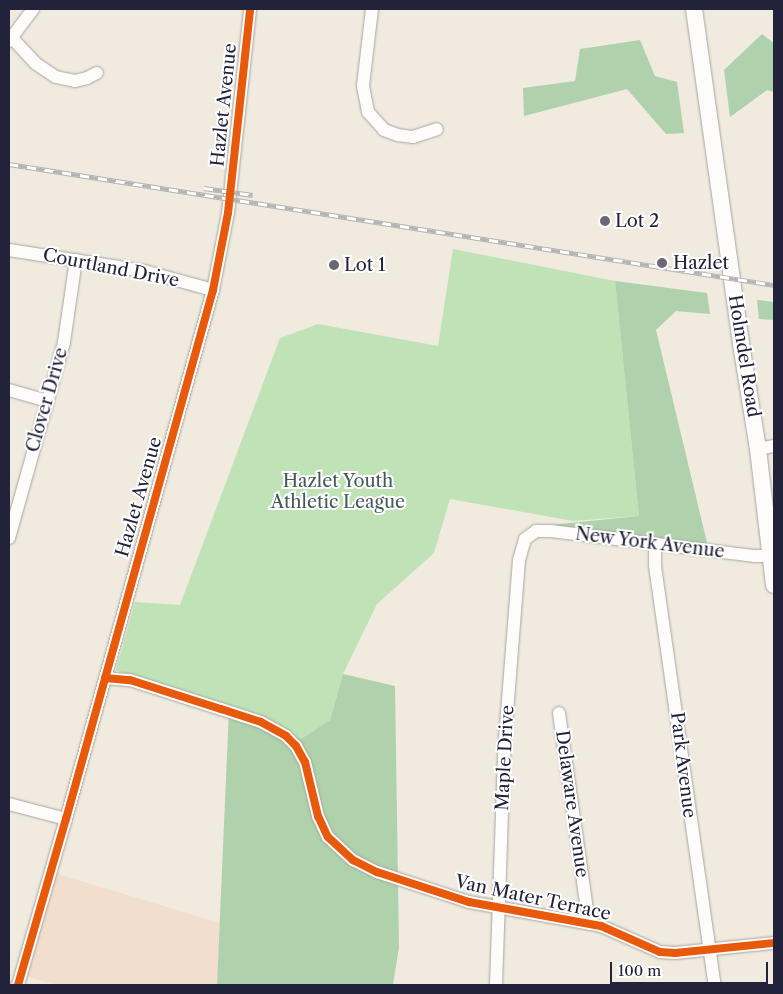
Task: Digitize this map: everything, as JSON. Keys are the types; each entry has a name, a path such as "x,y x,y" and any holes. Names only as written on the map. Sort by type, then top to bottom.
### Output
{"main road":[{"name":"Holmdel Road","path":"694,9 741,344 766,447 770,556 774,585"}],"street":[{"path":"33,9 10,39 35,62 56,77 75,81 97,73"},
{"name":"Hazlet Avenue","path":"18,985 213,290 228,213 250,9"},
{"path":"372,9 363,86 368,112 384,130 398,135 413,137 437,129"},
{"name":"Courtland Drive","path":"9,250 144,271 213,290"},
{"name":"Clover Drive","path":"9,538 11,525 64,342 76,260"},
{"path":"9,390 47,400"},
{"name":"New York Avenue","path":"530,534 536,531 551,531 755,556 770,556"},
{"name":"Maple Drive","path":"496,985 504,752 519,560 521,548 530,534"},
{"name":"Park Avenue","path":"656,544 655,566 715,985"},
{"name":"Van Mater Terrace","path":"105,678 130,680 221,709 278,730 296,746 301,754 321,824 328,837 345,855 360,865 377,872 469,902 589,924 616,931 660,952 675,953 774,943"},
{"name":"Delaware Avenue","path":"559,713 589,924"},
{"path":"9,804 66,819"}],"shaded area":[{"path":"51,872 220,923 217,985 57,985 21,975"}],"green space":[{"path":"762,34 774,43 774,92 767,90 730,117 724,70"},
{"path":"640,40 655,76 677,82 684,133 666,134 627,89 524,116 523,88 575,81 580,49"},
{"name":"Hazlet Youth Athletic League","path":"453,249 615,281 639,516 573,521 450,499 434,553 377,604 343,674 330,720 301,739 229,710 147,686 116,670 135,602 180,605 280,338 318,324 438,346"},
{"path":"615,281 707,293 710,314 676,311 656,330 709,551 530,527 639,516"},
{"path":"757,300 774,302 774,320 759,319"},
{"path":"343,674 395,686 399,947 393,985 217,985 229,710 301,739 330,720"}],"railway":[{"path":"9,164 774,285"},
{"path":"204,188 253,195"}],"cycle path":[{"path":"18,985 213,290 228,213 250,9"},
{"path":"105,678 130,680 221,709 261,722 286,736 296,746 305,762 318,816 328,837 353,860 377,872 469,902 601,926 660,952 675,953 774,943"}],"place":[{"name":"Lot 2","path":"605,221"},
{"name":"Hazlet","path":"662,263"},
{"name":"Lot 1","path":"334,265"}]}
